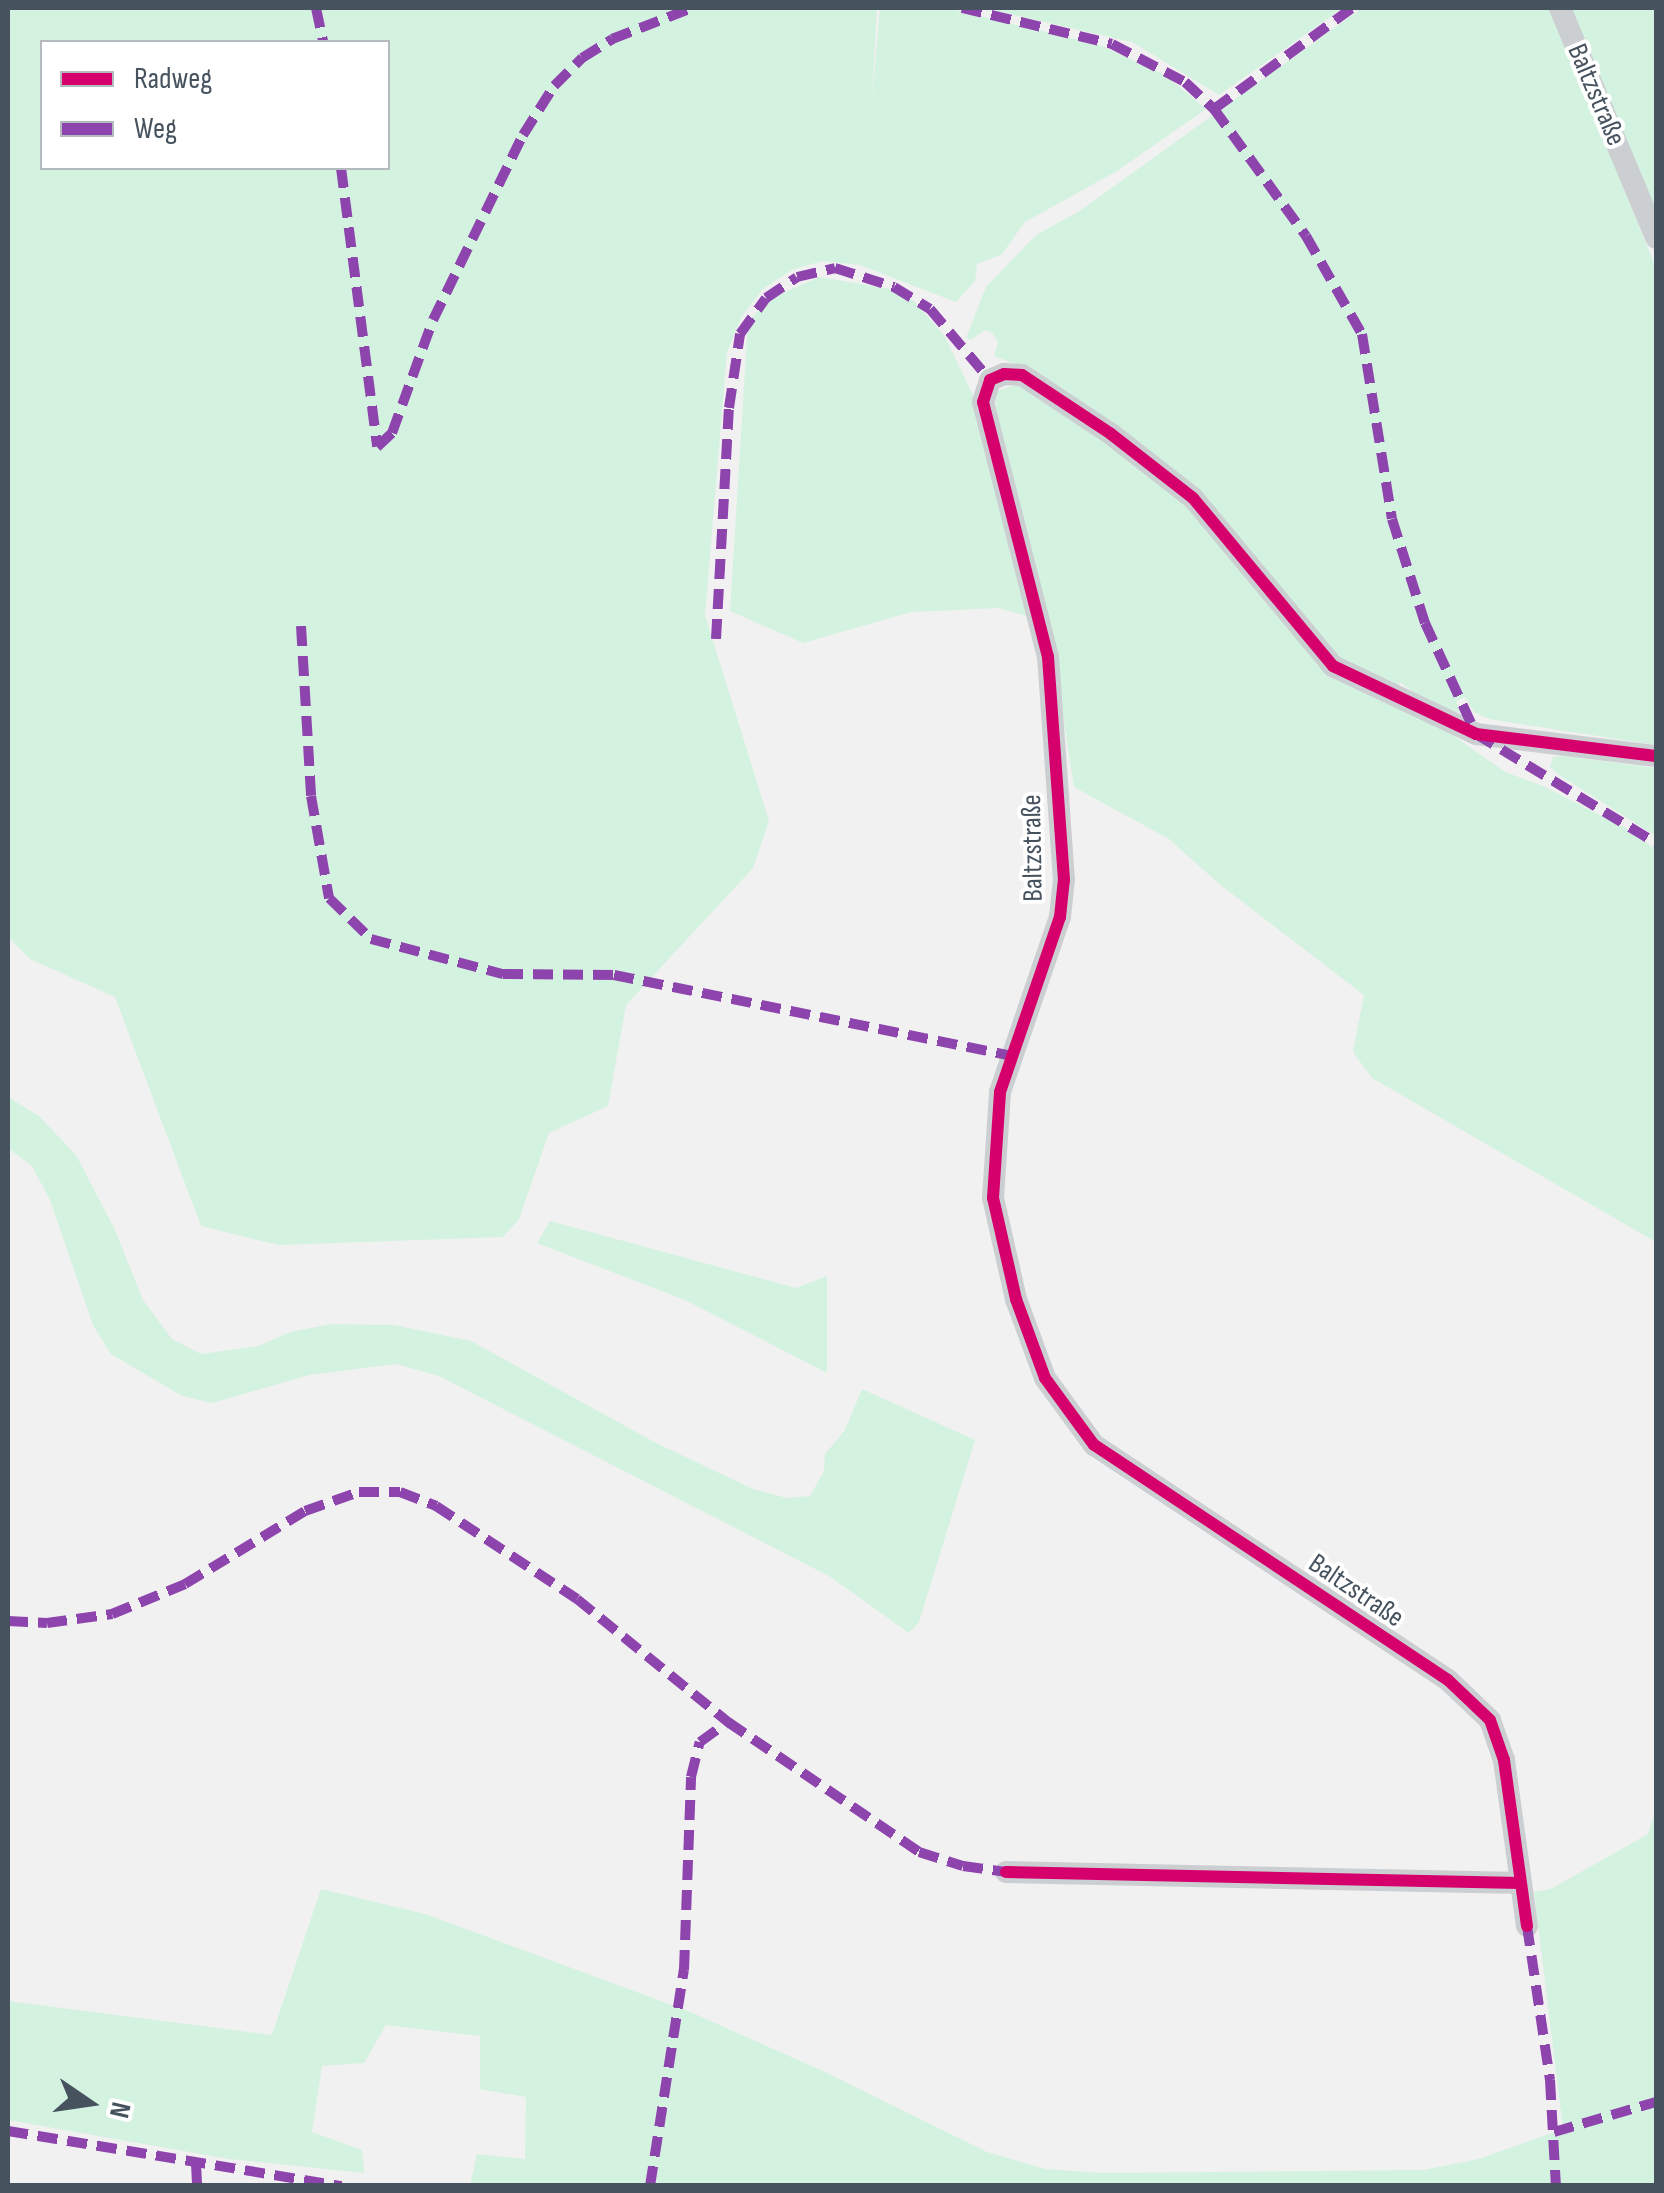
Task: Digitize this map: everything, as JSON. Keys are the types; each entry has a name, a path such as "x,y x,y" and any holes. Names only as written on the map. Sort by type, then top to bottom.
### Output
{"street":[{"name":"Baltzstraße","path":"1560,8 1656,238"},
{"name":"Baltzstraße","path":"1527,1926 1504,1760 1490,1720 1481,1708 1448,1680 1094,1444 1046,1378 1016,1299 994,1198 1000,1092 1060,917 1064,880 1048,656 983,402 990,380 1004,374 1022,375 1111,434 1193,498 1333,666 1476,734 1656,756"},
{"path":"1006,1872 1520,1883"}],"green space":[{"path":"8,8 877,8 872,100 880,8 946,8 1100,45 1165,75 1206,109 1117,171 1025,222 1002,254 977,264 975,281 956,302 860,265 822,261 792,270 764,288 742,316 727,352 705,615 769,821 753,868 626,1005 608,1106 549,1133 519,1219 503,1237 279,1245 201,1226 115,997 30,959 8,937"},
{"path":"983,8 1343,8 1219,95 1132,42"},
{"path":"1362,8 1550,8 1656,268 1656,745 1489,719 1474,712 1465,697 1456,701 1460,713 1428,703 1400,682 1396,695 1505,772 1543,786 1631,831 1656,850 1656,1242 1372,1078 1353,1052 1364,995 1218,883 1169,839 1074,787 1051,638 997,426 995,392 1017,384 1219,516 1015,364 994,356 998,342 992,333 985,330 971,340 966,338 986,287 1036,235 1078,212"},
{"path":"1570,8 1656,8 1656,218"},
{"path":"820,277 896,290 913,300 944,335 974,397 1027,616 998,608 911,612 803,643 730,611 748,321 773,297"},
{"path":"1553,757 1656,768 1656,836 1550,767"},
{"path":"8,1097 39,1116 76,1155 114,1228 143,1300 172,1339 201,1354 259,1346 290,1332 332,1324 394,1325 471,1341 658,1444 753,1489 787,1498 810,1496 824,1471 825,1454 845,1430 862,1389 975,1440 919,1622 909,1633 829,1576 439,1376 396,1364 309,1375 212,1403 182,1396 111,1354 93,1325 50,1200 32,1166 8,1148"},
{"path":"550,1221 796,1288 827,1276 827,1373 685,1300 537,1243"},
{"path":"1656,1810 1656,2185 470,2185 477,2154 525,2159 526,2097 480,2089 480,2036 386,2025 364,2063 322,2066 312,2132 362,2150 364,2173 229,2159 8,2120 8,2001 272,2035 321,1889 425,1914 688,2011 823,2071 987,2152 1045,2169 1102,2173 1423,2170 1479,2159 1563,2129 1534,1892 1551,1889 1648,1834"}],"marked path":[{"path":"316,8 323,40"},
{"path":"377,447 392,433 433,320 523,135 554,86 582,58 612,39 692,8"},
{"path":"962,8 1112,44 1185,82 1214,109 1306,236 1362,334 1392,519 1425,623 1476,734 1656,843"},
{"path":"1214,109 1352,8"},
{"path":"341,170 377,447"},
{"path":"716,639 729,408 740,334 766,298 797,277 835,268 894,287 930,309 990,380"},
{"path":"301,626 311,796 329,898 371,939 503,974 614,975 1013,1056"},
{"path":"8,1621 47,1623 112,1614 185,1584 305,1511 359,1492 400,1492 436,1506 577,1599 728,1722"},
{"path":"650,2186 684,1970 691,1777 700,1742 728,1722 919,1852 963,1866 1006,1872"},
{"path":"1527,1926 1550,2080 1556,2186"},
{"path":"1554,2132 1656,2102"},
{"path":"8,2131 342,2186"},
{"path":"196,2164 197,2186"}],"cycle path":[{"path":"1527,1926 1504,1760 1490,1720 1448,1680 1094,1445 1045,1378 1016,1299 993,1198 1000,1092 1060,917 1064,880 1048,657 983,402 990,380 1004,374 1022,375 1111,434 1193,498 1333,666 1476,734 1656,756"},
{"path":"1006,1872 1520,1883"}]}
